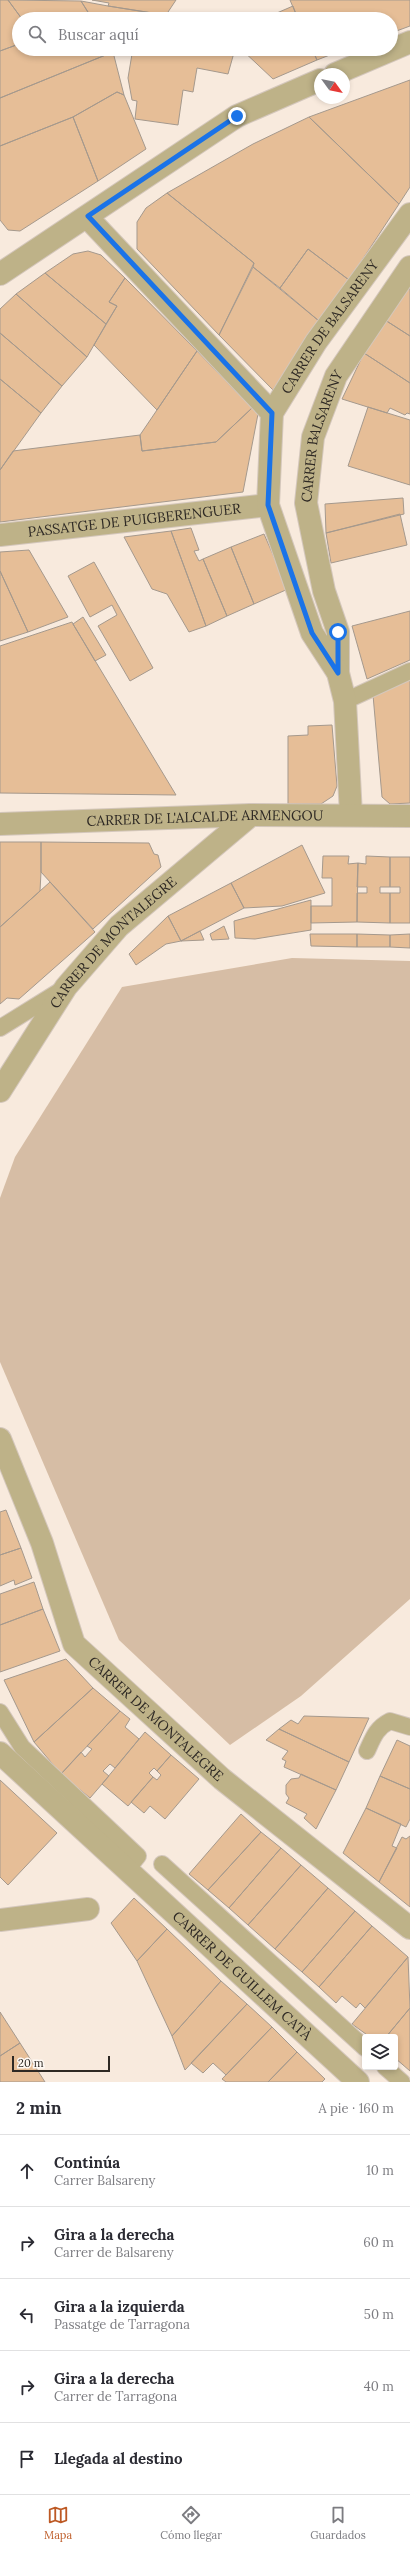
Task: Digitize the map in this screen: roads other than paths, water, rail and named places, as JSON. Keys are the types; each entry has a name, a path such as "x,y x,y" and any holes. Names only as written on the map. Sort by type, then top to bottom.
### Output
{"street":[{"path":"398,47 410,42"},
{"path":"349,68 377,56"},
{"path":"0,274 237,116 314,83"},
{"name":"CARRER DE BALSARENY","path":"351,815 345,701 338,673 312,633 268,505 272,413 316,342 410,214"},
{"path":"88,216 272,413"},
{"name":"CARRER BALSARENY","path":"338,673 338,632 324,590 306,503 313,437 336,376 410,267"},
{"name":"PASSATGE DE PUIGBERENGUER","path":"0,535 268,505"},
{"name":"CARRER DE L'ALCALDE ARMENGOU","path":"0,824 251,815 410,816"},
{"name":"CARRER DE MONTALEGRE","path":"0,1091 66,987 119,926 251,815"},
{"name":"CARRER DE MONTALEGRE","path":"0,1439 42,1543 74,1644 222,1779 410,1928"},
{"name":"CARRER DE GUILLEM CATÀ","path":"0,1754 358,2082"},
{"path":"0,1920 88,1909"}],"lane":[{"path":"345,701 410,671"},
{"path":"0,1028 66,987"},
{"path":"0,1712 22,1747 138,1856 126,1871"},
{"path":"367,1751 374,1734 381,1725 390,1721 410,1727"},
{"path":"162,1864 362,2045"},
{"path":"389,2070 402,2082"}]}
